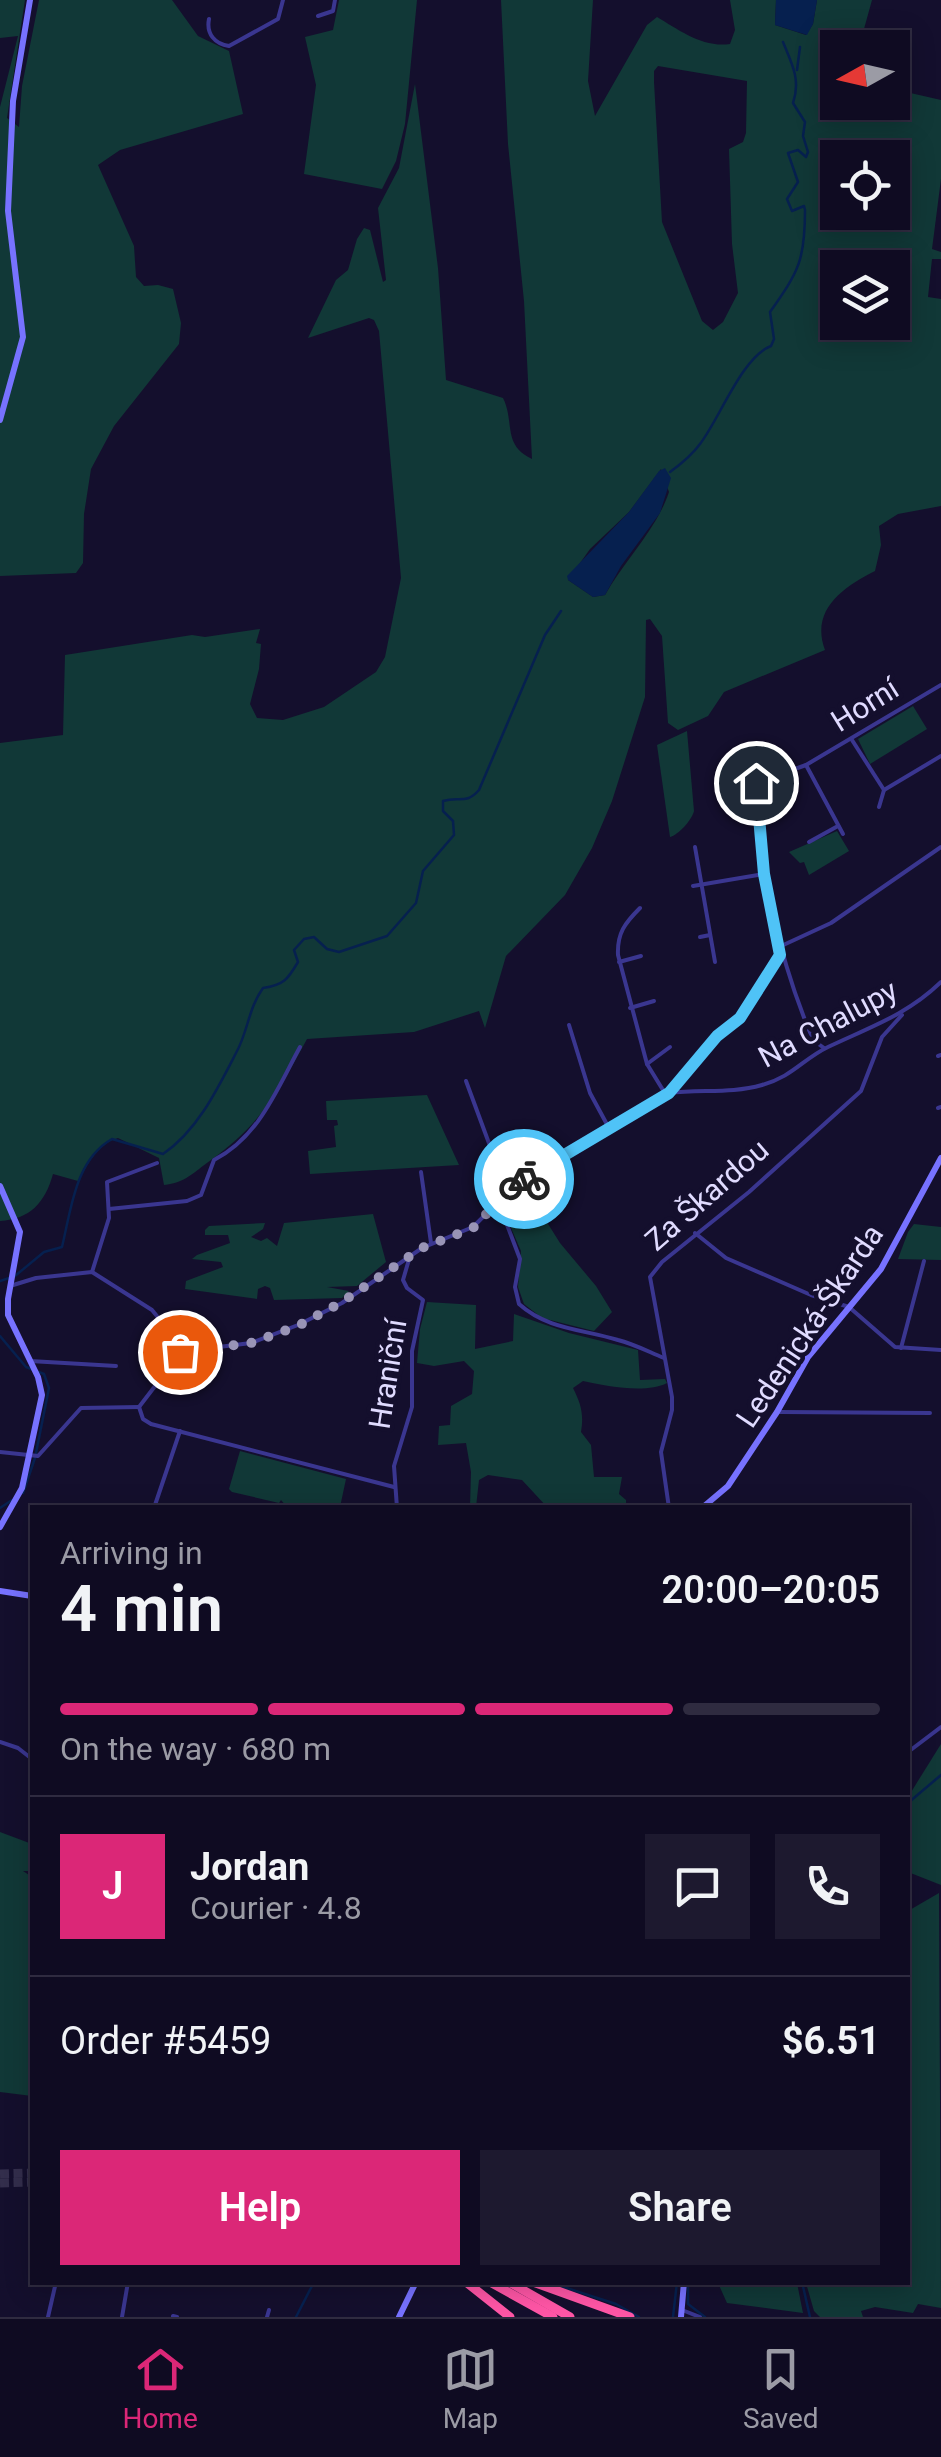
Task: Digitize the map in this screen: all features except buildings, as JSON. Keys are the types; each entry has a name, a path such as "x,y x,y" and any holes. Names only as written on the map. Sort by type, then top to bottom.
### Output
{"highway":[{"path":"470,2285 510,2317"},
{"path":"495,2285 553,2317"},
{"path":"514,2285 570,2317"},
{"path":"541,2285 630,2317"}],"street":[{"path":"0,420 24,337 8,211 13,102 30,0"},
{"path":"209,19 208,30 213,39 230,46 278,18 283,0"},
{"path":"318,16 333,12 335,0"},
{"name":"Horní","path":"764,874 756,783 806,765 941,685"},
{"path":"851,740 884,790"},
{"path":"879,807 884,790 941,756"},
{"path":"806,765 843,834"},
{"path":"809,842 838,826"},
{"path":"779,947 830,923 941,846"},
{"path":"695,847 716,962"},
{"path":"692,886 764,874 780,955 813,1040 824,1048"},
{"path":"640,908 617,938 619,962 647,1064 668,1094"},
{"path":"700,937 710,935"},
{"path":"178,1352 263,1340 342,1302 431,1243 473,1228 507,1192 536,1171 668,1094 717,1036 740,1018 780,955"},
{"path":"619,962 641,956"},
{"path":"939,984 940,995"},
{"name":"Na Chalupy","path":"668,1094 732,1092 794,1073 824,1048 902,1015 939,984"},
{"path":"630,1008 654,1000"},
{"name":"Za Škardou","path":"669,1505 661,1452 672,1410 650,1277 695,1233 750,1192 862,1090 882,1037 902,1015"},
{"path":"569,1025 590,1093 610,1130"},
{"path":"109,1209 187,1201 201,1195 214,1160 230,1152 254,1129 300,1047"},
{"path":"647,1064 670,1047"},
{"path":"466,1081 507,1192"},
{"name":"Ledenická-Škarda","path":"706,1505 728,1486 808,1356 886,1261 941,1158"},
{"path":"92,1272 109,1209 107,1182 156,1163"},
{"path":"420,1172 431,1243"},
{"path":"0,1186 20,1232 4,1299 38,1377 42,1396 34,1456 16,1502 0,1527"},
{"path":"498,1201 520,1260 515,1287 519,1304 545,1321 569,1330 616,1339 664,1358"},
{"path":"695,1233 726,1258 849,1307 885,1341 901,1348 941,1350"},
{"name":"Hraniční","path":"397,1505 396,1458 412,1408 412,1351 423,1300 403,1280 410,1256"},
{"path":"901,1348 924,1261"},
{"path":"10,1284 92,1272 152,1310 178,1352 139,1407"},
{"path":"31,1363 116,1366"},
{"path":"139,1407 143,1419 151,1424 394,1487"},
{"path":"34,1456 78,1409 139,1407"},
{"path":"777,1412 930,1413"},
{"path":"155,1505 180,1432"},
{"path":"0,1452 34,1456"},
{"path":"0,1590 30,1596"},
{"path":"910,1750 941,1727"},
{"path":"0,1742 30,1757"},
{"path":"48,2317 55,2285"},
{"path":"122,2317 127,2285"},
{"path":"399,2317 415,2285"},
{"path":"684,2285 682,2313 700,2317"},
{"path":"266,2317 269,2310"}],"green space":[{"path":"0,0 25,0 7,118 19,127 22,86 39,0 172,0 198,36 229,51 243,114 120,150 98,165 134,246 136,277 144,286 173,289 181,323 179,344 114,426 91,469 84,514 83,563 76,573 0,576 0,107 18,36 0,38"},
{"path":"339,0 417,0 405,124 396,161 382,189 304,174 316,85 305,37 333,30"},
{"path":"501,0 593,0 588,81 595,116 647,25 657,17 701,41 720,45 730,44 735,30 730,0 776,0 775,25 806,35 813,24 817,0 872,0 864,30 820,30 820,120 910,120 910,93 941,100 941,179 932,249 941,252 941,259 932,259 928,297 941,299 941,506 898,514 879,526 881,545 875,571 832,602 822,623 825,650 724,692 708,716 678,730 668,723 662,636 650,619 646,620 645,697 612,801 592,848 565,895 506,956 485,1028 479,1011 414,1032 307,1039 256,1120 189,1176 164,1185 159,1158 118,1138 98,1150 78,1181 53,1174 35,1208 20,1217 0,1221 0,743 63,735 65,655 192,635 205,637 260,629 256,643 261,644 259,669 250,704 257,718 283,720 324,707 376,672 385,657 401,578 379,331 369,318 308,338 336,280 348,270 364,228 370,230 383,282 386,280 378,208 399,168 415,84 438,268 446,380 503,398 516,447 532,459 524,301 508,144","holes":["658,66 747,81 746,133 743,142 729,149 738,293 723,322 713,330 702,321 662,222 654,71","661,469 669,492 664,506 605,595 593,597 568,580 590,549 629,512"]},
{"path":"913,706 927,729 870,764 858,739"},
{"path":"687,731 694,811 684,827 670,837 657,745"},
{"path":"837,831 849,851 809,875 804,862 800,863 789,852"},
{"path":"427,1095 459,1165 310,1174 308,1151 336,1147 337,1120 327,1120 326,1101"},
{"path":"523,1184 560,1243 612,1312 594,1331 542,1318 524,1304 518,1287 521,1251 501,1205"},
{"path":"373,1214 386,1262 357,1286 327,1287 349,1291 342,1298 274,1300 270,1288 265,1286 258,1289 257,1299 185,1289 186,1281 223,1267 221,1262 192,1259 230,1243 228,1235 205,1235 209,1226 265,1223 251,1237 261,1241 267,1238 277,1246 284,1223"},
{"path":"914,1224 941,1227 941,1260 898,1259"},
{"path":"427,1302 476,1305 475,1349 513,1341 514,1314 638,1350 640,1380 665,1379 667,1383 637,1389 583,1381 573,1388 581,1409 581,1432 591,1445 594,1477 622,1477 619,1494 626,1505 545,1505 522,1480 488,1475 479,1480 476,1505 470,1505 471,1472 466,1443 438,1445 439,1426 450,1425 451,1406 472,1394 474,1371 464,1361 434,1366 417,1363"},
{"path":"240,1451 346,1479 340,1505 285,1505 281,1500 279,1503 229,1489"},
{"path":"941,1744 941,1885 910,1873 910,1794"},
{"path":"0,1832 30,1843 30,1871 23,1871 30,1876 30,2096 0,2092"},
{"path":"939,1893 941,2308 918,2304 913,2313 875,2307 861,2311 863,2317 820,2317 814,2311 807,2285 910,2285 910,1910"},
{"path":"719,2285 797,2285 803,2313 727,2303"}],"water":[{"path":"776,0 817,0 807,35 775,25"},
{"path":"665,468 671,478 660,513 605,595 593,597 568,580 567,576"}],"waterway":[{"path":"670,472 708,433 750,362 771,346 774,339 770,312 794,275 802,253 805,210 804,206 792,211 787,199 798,182 788,153 798,150 806,157 808,152 803,136 805,122 793,103 794,72 783,42"},
{"path":"797,70 800,47"},
{"path":"0,1281 15,1276 44,1252 62,1247 76,1187 100,1148 112,1139 163,1154 186,1134 229,1067 258,996 263,988 288,977 298,962 294,950 304,939 314,937 327,949 339,952 387,936 416,903 423,871 454,835 453,821 443,811 443,801 466,799 479,790 545,635 561,611"},
{"path":"0,1336 26,1367 44,1374 49,1388 35,1458 23,1493"},
{"path":"0,1508 12,1500"},
{"path":"910,1801 941,1775"},
{"path":"296,2317 312,2285"},
{"path":"557,2285 616,2304 639,2317"},
{"path":"673,2317 677,2285"},
{"path":"688,2285 688,2304 705,2317"},
{"path":"803,2285 810,2317"}],"tunnel":[{"path":"0,2174 30,2173"},
{"path":"0,2183 30,2182"}],"way so far":[{"path":"180,1352 251,1343 298,1326 342,1302 422,1248 473,1228 524,1179"}],"route":[{"path":"524,1179 669,1093 717,1036 749,1008 760,983 780,955 764,874 756,783"}]}
